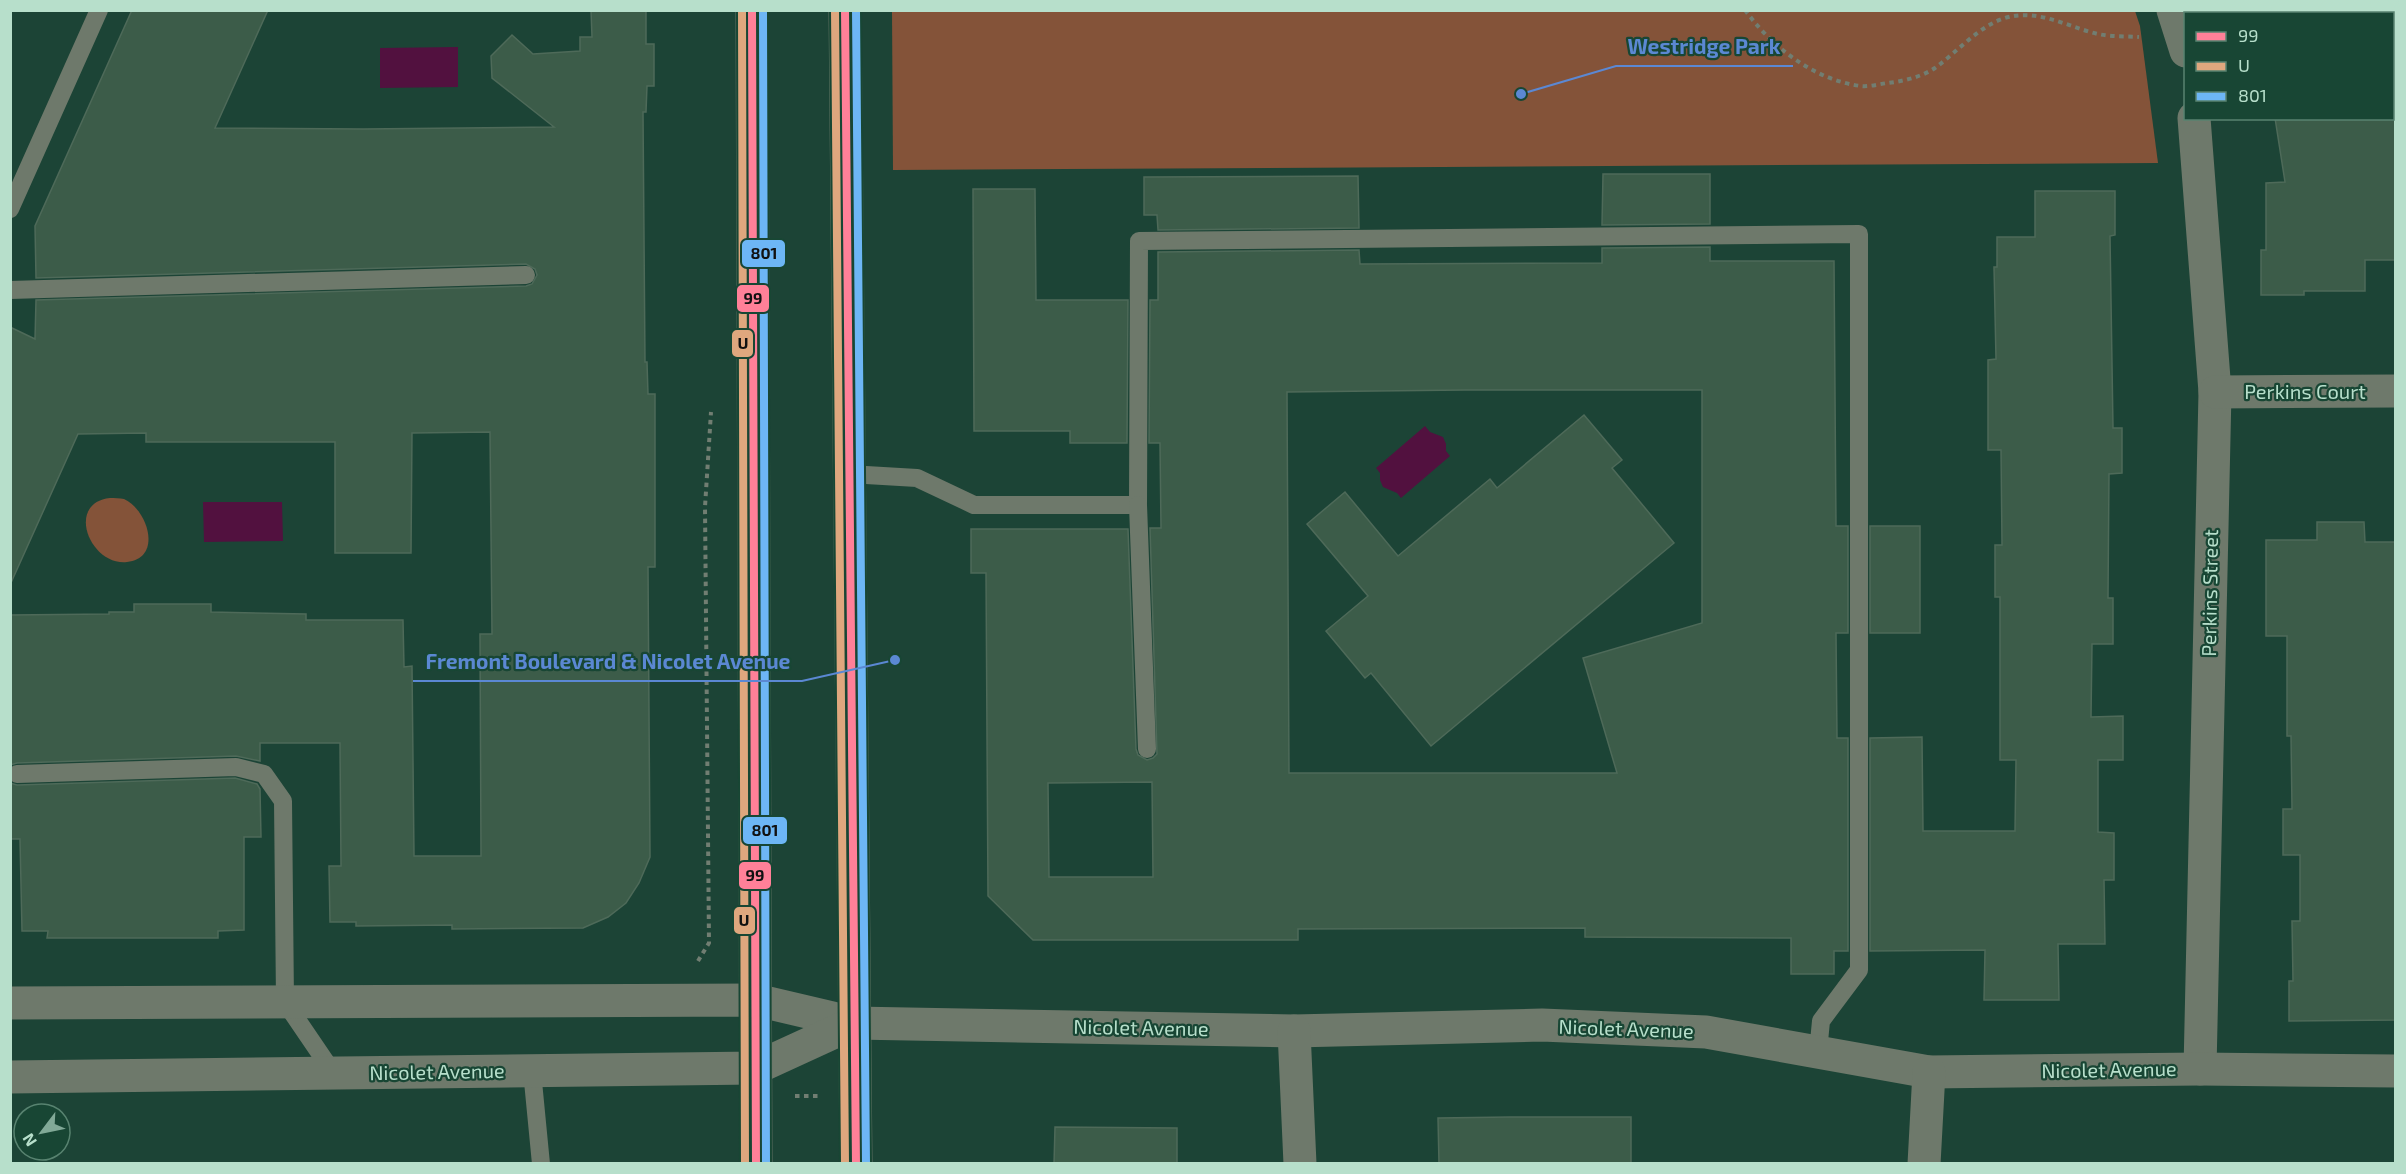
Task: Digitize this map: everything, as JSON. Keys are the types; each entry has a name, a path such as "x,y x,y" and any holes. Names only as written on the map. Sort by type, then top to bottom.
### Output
{"main road":[{"path":"752,10 756,1164"},
{"path":"845,10 856,1164"}],"street":[{"name":"Perkins Street","path":"2194,120 2215,392 2200,1069"},
{"name":"Perkins Court","path":"2215,392 2396,391"},
{"name":"Nicolet Avenue","path":"10,1004 756,1000 854,1023 1294,1031 1542,1025 1706,1032 1929,1072 2200,1069 2396,1071"},
{"name":"Nicolet Avenue","path":"10,1077 756,1068 854,1023"},
{"path":"1294,1031 1300,1164"},
{"path":"1924,1164 1929,1072"}],"lane":[{"path":"10,209 99,10"},
{"path":"1147,749 1138,505 1139,241 1859,234 1858,970 1821,1021 1818,1052"},
{"path":"10,290 526,275"},
{"path":"849,474 917,478 974,505 1138,505"},
{"path":"17,774 236,767 264,774 283,801 285,1002 334,1074"},
{"path":"532,1071 542,1164"}],"path":[{"path":"1745,10 1779,47 1809,68 1862,87 1903,81 1933,69 1986,28 2005,18 2019,16 2055,20 2100,34 2180,33"},
{"path":"698,958 709,943 705,507 712,404"}],"shaded area":[{"path":"892,11 2135,11 2140,26 2158,163 893,170"},
{"path":"458,47 458,87 380,88 380,48"},
{"path":"1425,426 1430,432 1443,437 1446,451 1450,456 1401,498 1397,493 1383,487 1380,473 1376,468"},
{"path":"110,498 124,499 140,513 145,523 148,543 145,552 138,559 127,562 114,561 93,545 86,522 88,511 96,502"},
{"path":"203,502 282,502 283,541 204,542"}],"building":[{"path":"132,10 268,10 215,128 363,129 554,127 492,78 491,56 512,35 533,54 580,51 580,37 592,37 591,10 646,10 646,44 654,44 654,86 647,86 646,112 643,112 645,362 647,362 648,394 655,394 655,567 648,567 650,857 639,883 626,903 608,917 583,928 452,929 452,925 356,926 356,922 330,922 329,866 341,866 340,743 260,743 260,761 236,756 10,765 10,615 109,614 109,612 134,612 134,604 211,604 211,612 306,614 306,620 403,620 404,667 412,666 414,856 481,856 480,634 492,634 490,432 412,433 411,553 335,553 335,442 146,442 146,433 78,434 10,585 10,327 35,339 36,300 526,286 532,284 537,275 535,269 526,264 36,278 35,226"},
{"path":"2396,118 2396,260 2365,260 2365,291 2304,291 2304,295 2261,295 2261,250 2266,250 2266,183 2285,182 2275,120 2394,120"},
{"path":"1603,174 1710,174 1710,224 1602,225"},
{"path":"1358,176 1359,228 1158,230 1157,215 1144,215 1144,177"},
{"path":"973,189 1035,189 1036,300 1128,300 1127,443 1070,443 1070,431 974,431"},
{"path":"2035,191 2115,191 2115,235 2110,236 2113,428 2122,428 2122,473 2109,474 2108,598 2113,598 2113,644 2092,644 2091,717 2123,716 2123,760 2098,760 2098,832 2114,833 2114,880 2104,880 2105,944 2058,944 2059,1000 1984,1000 1985,950 1870,951 1870,738 1922,737 1923,831 2015,831 2016,760 2000,760 2000,597 1995,597 1995,545 2002,545 2001,450 1988,450 1988,360 1996,359 1994,267 1997,267 1997,237 2035,237"},
{"path":"1710,247 1710,261 1834,261 1836,526 1848,526 1848,633 1836,633 1837,738 1848,738 1848,951 1834,951 1834,974 1791,974 1791,938 1585,937 1585,928 1298,929 1298,940 1033,940 988,896 986,573 971,573 971,529 1128,529 1136,749 1138,755 1147,760 1153,758 1157,754 1150,528 1161,528 1160,443 1149,443 1150,300 1158,300 1158,252 1359,250 1360,264 1602,263 1602,248","holes":["1702,390 1702,623 1583,658 1617,773 1289,773 1287,392","1152,782 1153,877 1049,877 1048,783"]},
{"path":"1584,415 1622,460 1612,468 1674,543 1431,746 1371,673 1365,678 1326,631 1368,596 1307,524 1345,492 1398,556 1490,479 1497,488"},
{"path":"2317,522 2364,522 2365,542 2396,542 2396,1020 2289,1021 2289,981 2293,981 2292,921 2300,921 2300,855 2283,855 2283,809 2292,809 2291,736 2287,736 2287,636 2266,636 2266,540 2317,540"},
{"path":"1870,526 1920,526 1920,633 1870,633"},
{"path":"235,778 257,784 260,789 261,837 244,837 244,930 218,931 218,938 47,938 48,931 22,931 20,839 10,839 10,783 17,785"},
{"path":"1631,1117 1631,1164 1439,1164 1438,1118"},
{"path":"1055,1127 1177,1128 1177,1164 1054,1164"}],"transit line":[{"name":"U","path":"742,10 745,1164"},
{"name":"99","path":"752,10 756,1164"},
{"name":"801","path":"763,10 766,1164"},
{"name":"U","path":"835,10 845,1164"},
{"name":"99","path":"845,10 856,1164"},
{"name":"801","path":"856,10 866,1164"}],"place":[{"name":"Westridge Park","path":"1521,94"},
{"name":"Fremont Boulevard & Nicolet Avenue","path":"895,660"}]}
